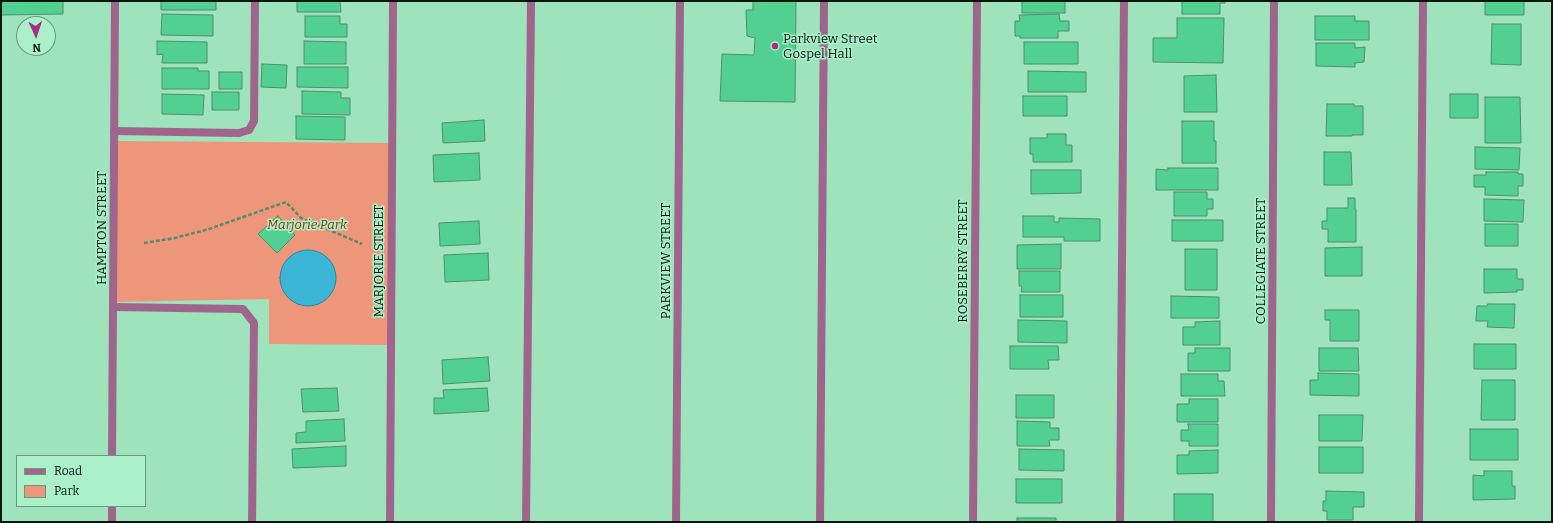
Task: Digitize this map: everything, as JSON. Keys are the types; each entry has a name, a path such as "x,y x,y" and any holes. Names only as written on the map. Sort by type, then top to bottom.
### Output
{"street":[{"name":"HAMPTON STREET","path":"112,455 115,1"},
{"path":"114,131 239,133 248,130 254,121 255,1"},
{"name":"MARJORIE STREET","path":"390,522 393,1"},
{"path":"526,522 531,1"},
{"name":"PARKVIEW STREET","path":"676,522 680,1"},
{"path":"820,522 824,1"},
{"name":"ROSEBERRY STREET","path":"973,522 977,1"},
{"path":"1120,522 1124,1"},
{"name":"COLLEGIATE STREET","path":"1271,522 1274,1"},
{"path":"1420,522 1423,1"},
{"path":"113,307 243,309 254,322 252,522"},
{"path":"112,507 112,522"}],"path":[{"path":"144,243 175,238 209,229 286,202 301,218 362,244"}],"green space":[{"name":"Marjorie Park","path":"114,141 392,143 391,345 269,344 269,299 113,302"}],"water":[{"path":"308,250 319,252 328,258 334,267 336,278 334,289 328,298 319,304 308,306 297,304 288,298 282,289 280,278 282,267 288,258 297,252"}],"building":[{"path":"1,1 63,1 63,14 1,15"},
{"path":"161,1 216,1 216,10 161,10"},
{"path":"297,1 340,1 341,12 297,12"},
{"name":"Parkview Street Gospel Hall","path":"753,1 796,1 795,102 720,101 722,54 754,55 755,38 747,36 746,10 753,10"},
{"path":"1022,1 1065,1 1065,13 1022,13"},
{"path":"1182,1 1225,1 1225,3 1220,3 1220,14 1182,14"},
{"path":"1485,1 1524,1 1524,15 1485,15"},
{"path":"162,14 213,15 213,36 161,35"},
{"path":"1059,14 1060,21 1069,21 1069,31 1058,31 1058,38 1020,38 1020,36 1015,36 1015,21 1020,21 1019,15"},
{"path":"305,16 340,16 340,24 347,24 347,37 305,37"},
{"path":"1315,16 1355,16 1355,21 1369,21 1369,40 1315,40"},
{"path":"1177,18 1224,18 1223,63 1153,62 1153,38 1177,38"},
{"path":"1492,24 1521,24 1521,65 1491,64"},
{"path":"157,41 207,42 207,63 162,63 163,54 157,55"},
{"path":"304,41 346,42 346,64 304,64"},
{"path":"1024,42 1078,42 1078,64 1024,64"},
{"path":"1316,43 1355,43 1355,48 1365,47 1364,62 1355,63 1355,67 1316,66"},
{"path":"262,64 287,65 286,88 261,87"},
{"path":"297,67 348,67 348,88 297,87"},
{"path":"162,68 198,68 198,71 209,71 209,89 162,89"},
{"path":"1028,71 1086,72 1086,92 1028,92"},
{"path":"219,72 242,72 242,89 219,89"},
{"path":"1216,75 1217,112 1184,112 1184,76"},
{"path":"302,91 341,92 341,98 350,98 350,115 302,114"},
{"path":"212,92 239,92 239,110 212,110"},
{"path":"162,94 204,95 203,115 162,114"},
{"path":"1450,94 1478,94 1478,118 1450,118"},
{"path":"1023,96 1067,96 1067,116 1023,116"},
{"path":"1485,97 1520,97 1521,143 1485,143"},
{"path":"1327,104 1354,104 1354,106 1363,106 1363,135 1326,136"},
{"path":"296,116 345,117 345,140 296,139"},
{"path":"484,120 485,141 443,143 442,123"},
{"path":"1182,121 1214,121 1216,163 1182,163"},
{"path":"1047,134 1066,134 1066,145 1072,145 1072,162 1033,162 1033,154 1030,154 1030,138 1047,138"},
{"path":"1475,147 1520,148 1519,170 1475,169"},
{"path":"1324,152 1351,152 1352,185 1324,185"},
{"path":"479,153 480,180 434,182 433,155"},
{"path":"1168,168 1218,168 1218,190 1156,190 1156,169 1168,170"},
{"path":"1031,170 1081,170 1081,193 1031,194"},
{"path":"1486,172 1518,172 1518,174 1523,174 1523,186 1518,186 1518,196 1485,195 1485,187 1474,187 1474,175 1486,175"},
{"path":"1174,192 1207,192 1207,199 1213,199 1213,209 1207,209 1207,216 1174,216"},
{"path":"1348,198 1355,198 1356,242 1328,242 1328,229 1322,229 1322,221 1327,221 1327,208 1348,208"},
{"path":"1484,199 1524,200 1523,222 1484,221"},
{"path":"278,216 295,235 277,253 258,234"},
{"path":"1023,216 1054,216 1054,222 1059,222 1059,218 1100,219 1100,241 1064,241 1064,237 1023,237"},
{"path":"1172,220 1223,220 1223,241 1172,241"},
{"path":"479,221 480,244 440,246 439,223"},
{"path":"1485,224 1518,224 1518,246 1485,246"},
{"path":"1061,244 1061,269 1017,269 1017,245"},
{"path":"1362,247 1362,276 1325,276 1325,248"},
{"path":"1185,249 1217,249 1217,290 1185,290"},
{"path":"488,253 489,280 445,282 444,255"},
{"path":"1484,269 1517,269 1517,279 1523,279 1523,290 1517,290 1517,292 1484,293"},
{"path":"1019,271 1060,271 1060,292 1021,292 1022,286 1019,286"},
{"path":"1020,295 1063,295 1063,317 1020,317"},
{"path":"1171,296 1219,297 1219,318 1171,318"},
{"path":"1488,304 1515,304 1514,328 1487,327 1488,321 1476,321 1477,306 1487,306"},
{"path":"1325,310 1359,310 1359,341 1330,341 1330,320 1325,320"},
{"path":"1018,320 1067,321 1067,343 1018,342"},
{"path":"1220,321 1220,345 1183,345 1183,327 1195,327 1195,322"},
{"path":"1474,344 1516,344 1516,369 1474,369"},
{"path":"1010,346 1058,346 1059,360 1048,360 1049,369 1010,369"},
{"path":"1195,348 1230,348 1230,371 1188,371 1188,353 1195,353"},
{"path":"1319,348 1358,348 1359,371 1319,371"},
{"path":"488,357 490,381 443,384 442,360"},
{"path":"1318,373 1359,374 1359,396 1310,395 1310,380 1318,380"},
{"path":"1181,374 1218,374 1218,381 1224,381 1225,396 1181,396"},
{"path":"1482,380 1515,380 1515,420 1481,420"},
{"path":"337,388 339,411 303,412 301,389"},
{"path":"487,388 489,411 434,414 434,398 444,398 443,390"},
{"path":"1016,395 1054,395 1054,418 1016,418"},
{"path":"1189,399 1218,399 1218,422 1177,422 1177,404 1189,404"},
{"path":"1319,415 1363,415 1362,441 1319,441"},
{"path":"344,419 345,441 296,443 296,433 306,432 306,421"},
{"path":"1017,421 1050,422 1050,428 1059,428 1059,440 1049,440 1050,446 1017,446"},
{"path":"1188,424 1218,424 1218,446 1189,446 1189,441 1181,441 1181,430 1189,430"},
{"path":"1470,429 1518,429 1518,460 1470,460"},
{"path":"346,446 346,466 293,468 292,449"},
{"path":"1319,447 1363,447 1363,473 1319,473"},
{"path":"1019,449 1064,450 1064,471 1019,470"},
{"path":"1218,450 1218,473 1177,474 1177,455 1189,455 1189,451"},
{"path":"1484,471 1512,471 1512,486 1515,486 1515,499 1473,500 1473,475 1484,476"},
{"path":"1016,479 1062,479 1062,503 1016,503"},
{"path":"1326,491 1364,492 1364,507 1353,507 1353,520 1327,520 1327,511 1323,511 1323,501 1326,501"},
{"path":"1174,494 1213,494 1213,522 1174,522"},
{"path":"1017,518 1056,518 1056,522 1017,522"}],"place":[{"name":"Parkview Street Gospel Hall","path":"775,46"}]}
